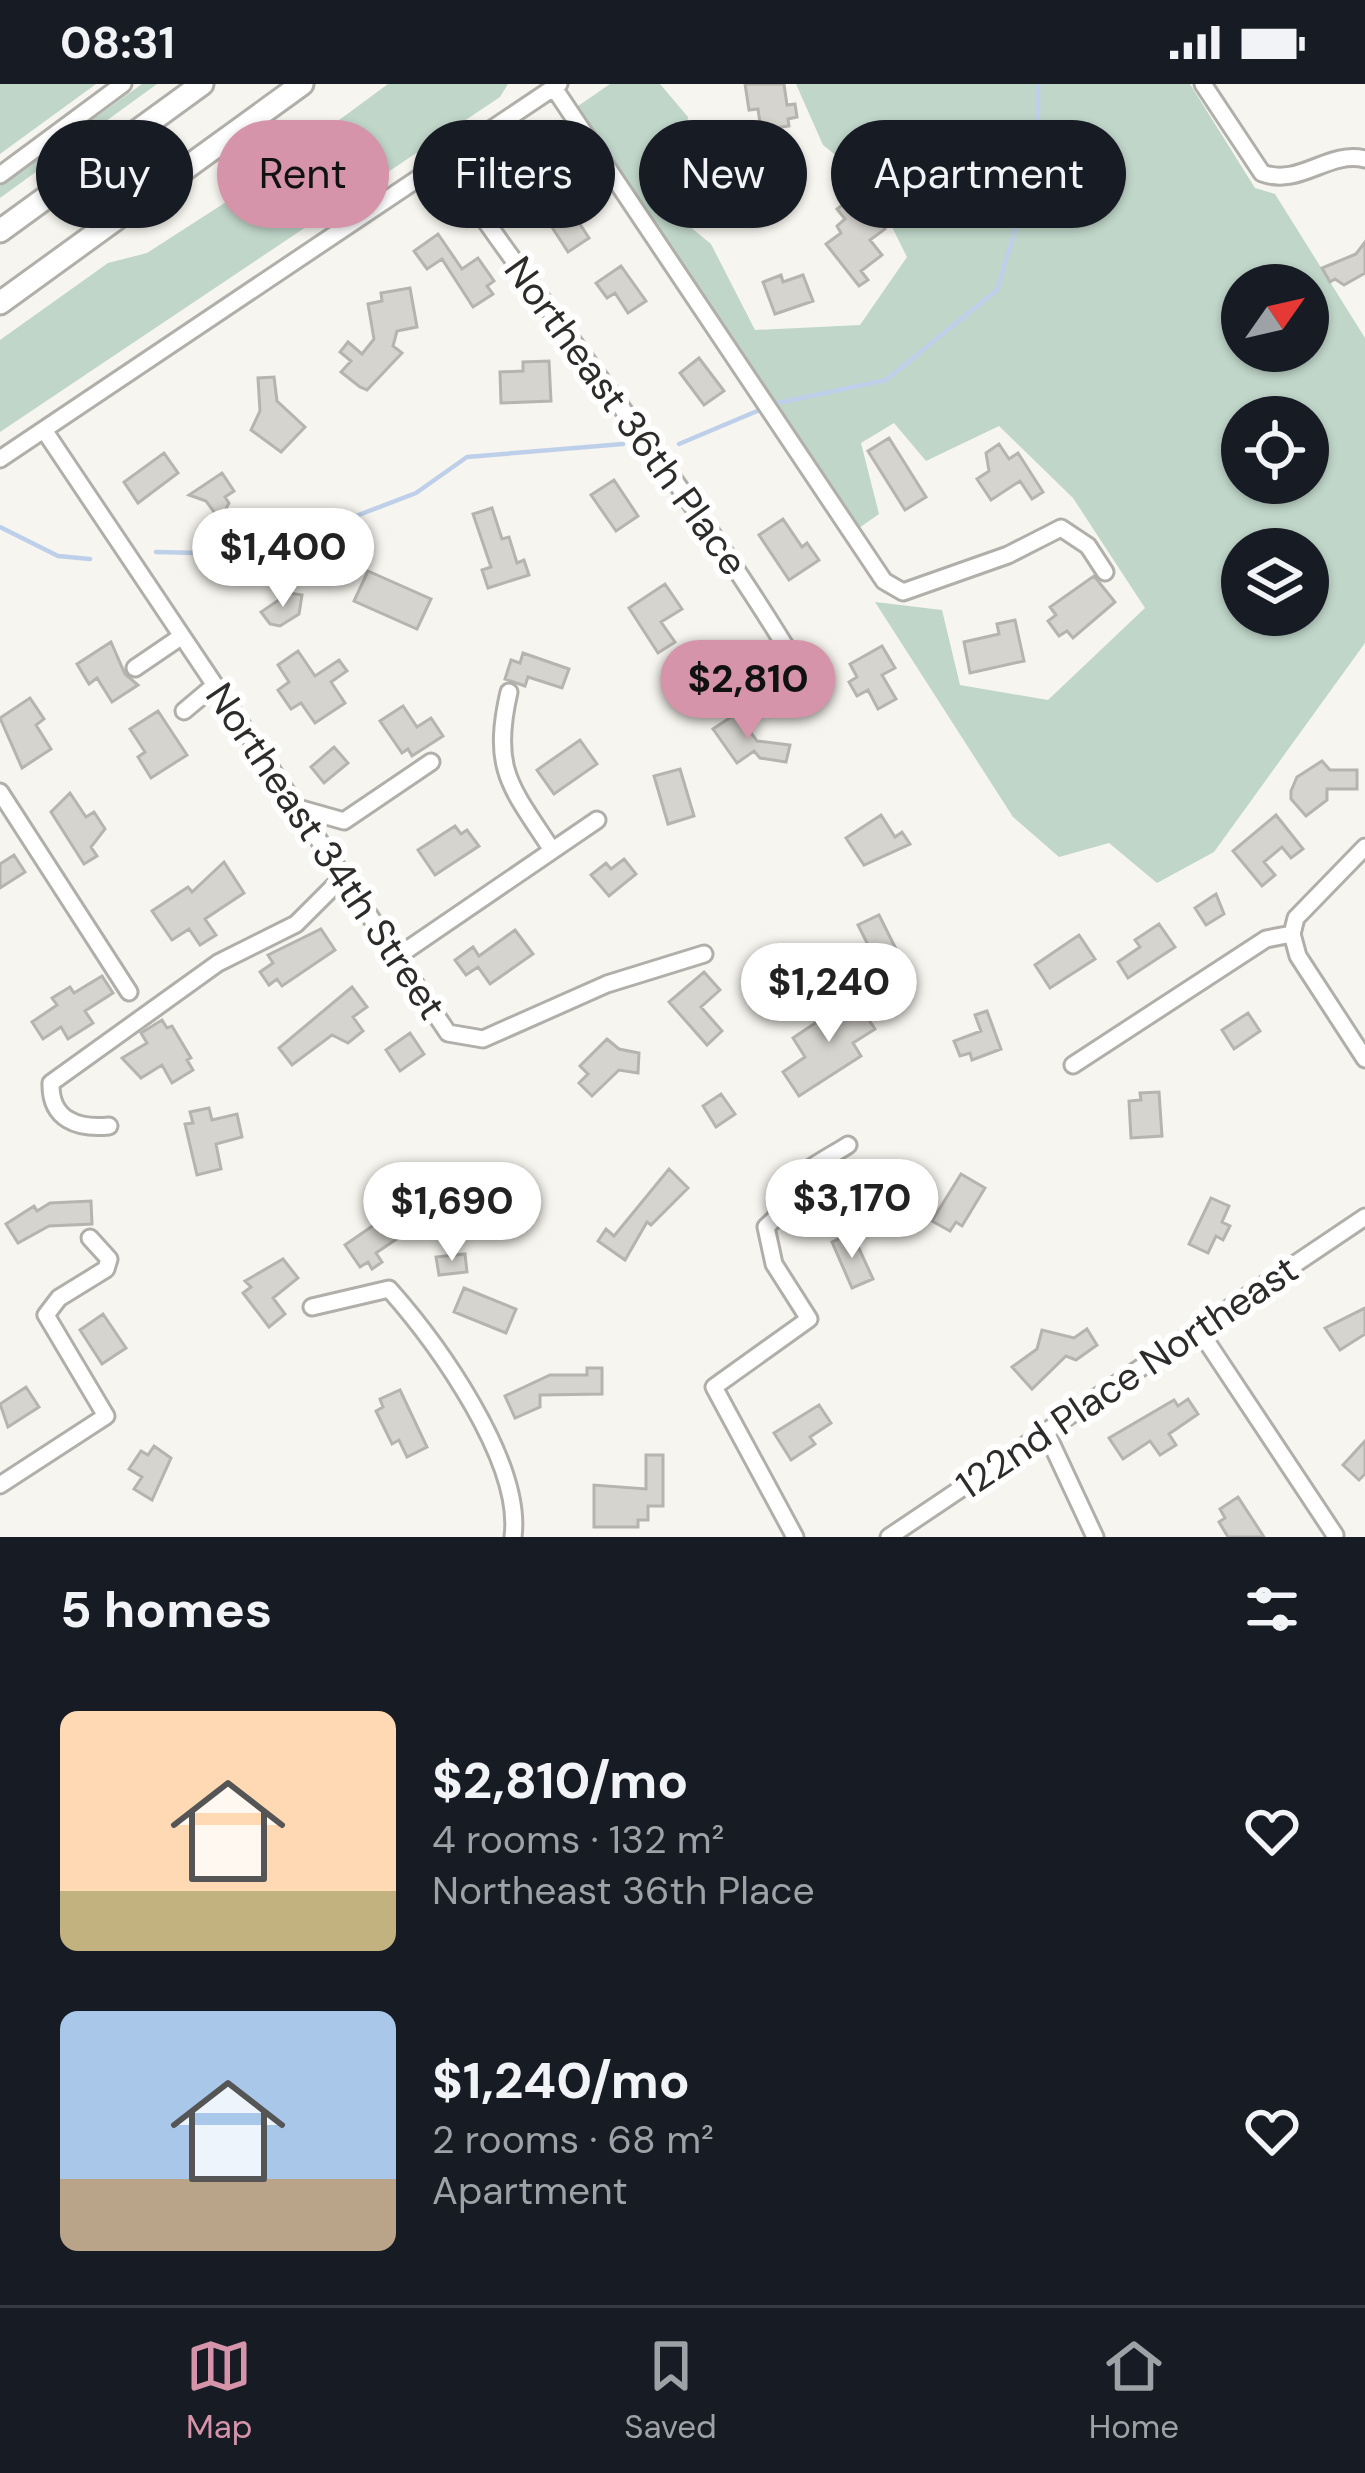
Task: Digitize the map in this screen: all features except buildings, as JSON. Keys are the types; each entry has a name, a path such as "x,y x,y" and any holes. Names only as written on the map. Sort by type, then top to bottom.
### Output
{"highway":[{"path":"0,231 202,84"},
{"path":"0,303 302,84"},
{"path":"0,290 69,252"}],"street":[{"path":"0,175 123,84"},
{"path":"1203,84 1262,173 1279,179 1344,157 1365,159"},
{"path":"505,120 556,86 884,581 903,592 934,584 1060,528 1088,546 1106,572"},
{"path":"0,459 413,182"},
{"name":"Northeast 36th Place","path":"489,228 743,572 802,674"},
{"name":"Northeast 34th Street","path":"44,430 448,1034 483,1039 607,984 704,954"},
{"path":"135,668 182,636"},
{"path":"184,711 215,685"},
{"path":"509,692 500,736 502,763 553,850"},
{"path":"298,808 344,821 430,762"},
{"path":"0,792 129,992"},
{"path":"398,956 597,820"},
{"path":"1365,847 1296,918 1292,934 1298,956 1365,1059"},
{"path":"109,1126 81,1128 62,1117 51,1098 51,1083 218,964 296,925 344,876"},
{"path":"1073,1065 1266,939 1292,934"},
{"path":"795,1537 714,1387 809,1319 775,1264 766,1227 783,1210 783,1195 795,1179 848,1145"},
{"name":"122nd Place Northeast","path":"889,1537 1365,1216"},
{"path":"0,1485 106,1416 46,1315 59,1298 106,1269 109,1259 90,1238"},
{"path":"313,1307 389,1289 442,1358 496,1450 511,1503 513,1537"},
{"path":"1198,1330 1335,1534"},
{"path":"1046,1432 1095,1537"}],"green space":[{"path":"0,84 96,84 47,120 36,120 36,128 0,154"},
{"path":"142,84 157,84 107,120 92,120"},
{"path":"388,84 508,84 500,97 466,120 413,120 413,155 389,171 389,120 339,120"},
{"path":"610,84 660,84 688,117 639,120 639,198 615,162 615,120 587,120 578,106"},
{"path":"796,84 1190,84 1255,188 1275,194 1319,264 1221,264 1221,372 1329,372 1329,280 1365,338 1365,643 1214,852 1157,883 1109,843 1059,857 1013,817 875,602 942,610 960,685 1048,700 1145,608 1073,498 999,426 926,461 894,423 861,443 879,514 859,528 659,228 692,228 711,244 755,330 860,325 907,257 892,228 1126,228 1126,120 831,120 831,151 823,145"},
{"path":"36,160 36,172 0,198 0,186"},
{"path":"217,208 217,228 304,228 0,432 0,340 108,263 147,253 193,228"}],"waterway":[{"path":"773,404 886,380 997,290 1038,154 1038,84"},
{"path":"679,444 762,409"},
{"path":"156,552 239,554 296,520 356,516 416,493 467,457 623,444"},
{"path":"0,527 58,556 90,559"}]}
